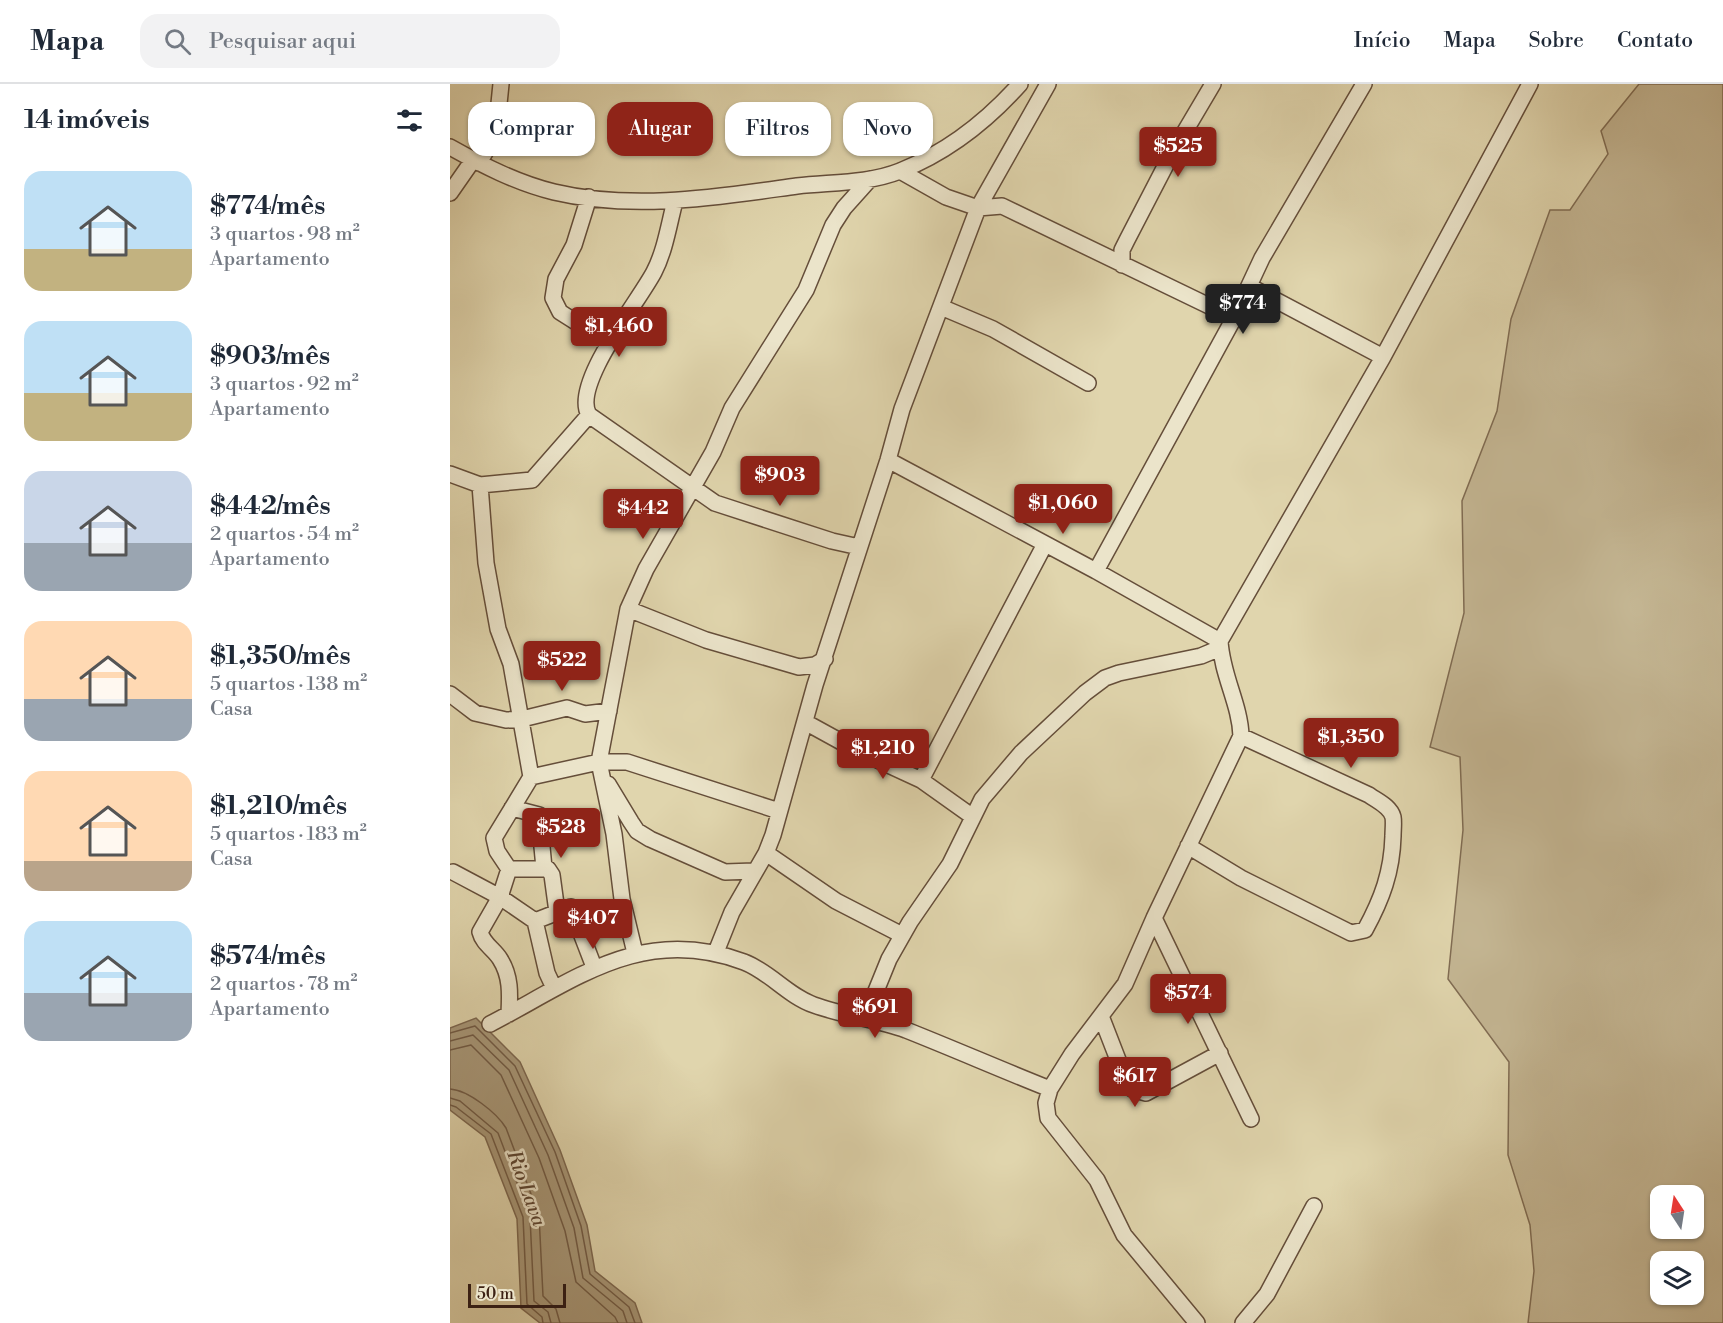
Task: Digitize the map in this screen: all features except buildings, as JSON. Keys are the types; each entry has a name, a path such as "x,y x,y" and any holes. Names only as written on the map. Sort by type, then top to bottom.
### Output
{"street":[{"path":"450,193 496,133 501,84"},
{"path":"450,147 476,161 554,192 619,201 675,201 870,179 900,171 966,136 1020,84"},
{"path":"716,952 732,912 766,853 902,409 978,208 1048,84"},
{"path":"1122,265 1122,250 1127,240 1171,155 1213,84"},
{"path":"1096,571 1234,318 1262,258 1364,84"},
{"path":"865,1018 889,959 902,935 950,864 982,799 1021,753 1085,693 1105,678 1201,656 1220,644 1383,357 1530,84"},
{"path":"900,171 946,197 978,208 1002,206 1234,318"},
{"path":"634,953 622,898 614,834 601,770 609,711 628,609 646,569 713,452 732,408 806,290 833,225 844,208 870,179"},
{"path":"589,197 574,245 556,279 553,298 560,312 609,343"},
{"path":"675,201 655,271 609,343 585,397 589,415 715,502 832,541 859,547"},
{"path":"1249,286 1383,357"},
{"path":"941,307 993,329 1089,384"},
{"path":"450,474 480,485 536,478 556,450 589,415"},
{"path":"888,460 1096,571 1220,644"},
{"path":"480,485 482,537 493,605 511,664 531,777 494,838 496,851 509,868"},
{"path":"921,780 1045,544"},
{"path":"628,609 706,640 800,667 815,665 825,659"},
{"path":"1197,1323 1124,1235 1097,1180 1054,1128 1047,1109 1050,1089 1125,984 1241,736 1241,721 1224,673 1220,644"},
{"path":"450,694 475,713 491,718 522,719 567,708 585,714 609,711"},
{"path":"805,722 856,750 921,780 973,817"},
{"path":"1188,846 1241,878 1351,933 1365,930 1375,912 1388,882 1392,851 1393,817 1388,808 1369,795 1241,736"},
{"path":"531,777 601,770 627,762 779,811"},
{"path":"601,770 637,831 725,872 754,871"},
{"path":"512,808 539,815 544,868"},
{"path":"766,853 836,901 902,935"},
{"path":"509,868 544,868 552,875 557,912"},
{"path":"509,868 500,897 480,932 482,939 500,958 509,981 509,1014"},
{"path":"453,872 500,897 535,921 547,973 554,988"},
{"path":"535,921 571,907 594,967"},
{"path":"1154,918 1251,1119"},
{"path":"490,1024 594,967 634,953 684,950 716,952 767,974 811,1004 904,1030 1050,1089"},
{"path":"1101,1016 1127,1083 1139,1092 1146,1093 1220,1053"},
{"path":"1243,1323 1268,1294 1314,1206"}],"shaded area":[{"path":"1639,84 1723,84 1723,1323 1528,1323 1534,1271 1530,1225 1508,1155 1509,1062 1448,979 1463,830 1460,757 1430,747 1464,613 1462,501 1497,411 1511,319 1550,210 1570,210 1608,154 1601,131"}],"water":[{"name":"Rio Lava","path":"476,1018 520,1062 560,1150 587,1225 595,1271 635,1303 642,1323 540,1323 521,1308 517,1219 485,1137 450,1110 450,1028"}]}
